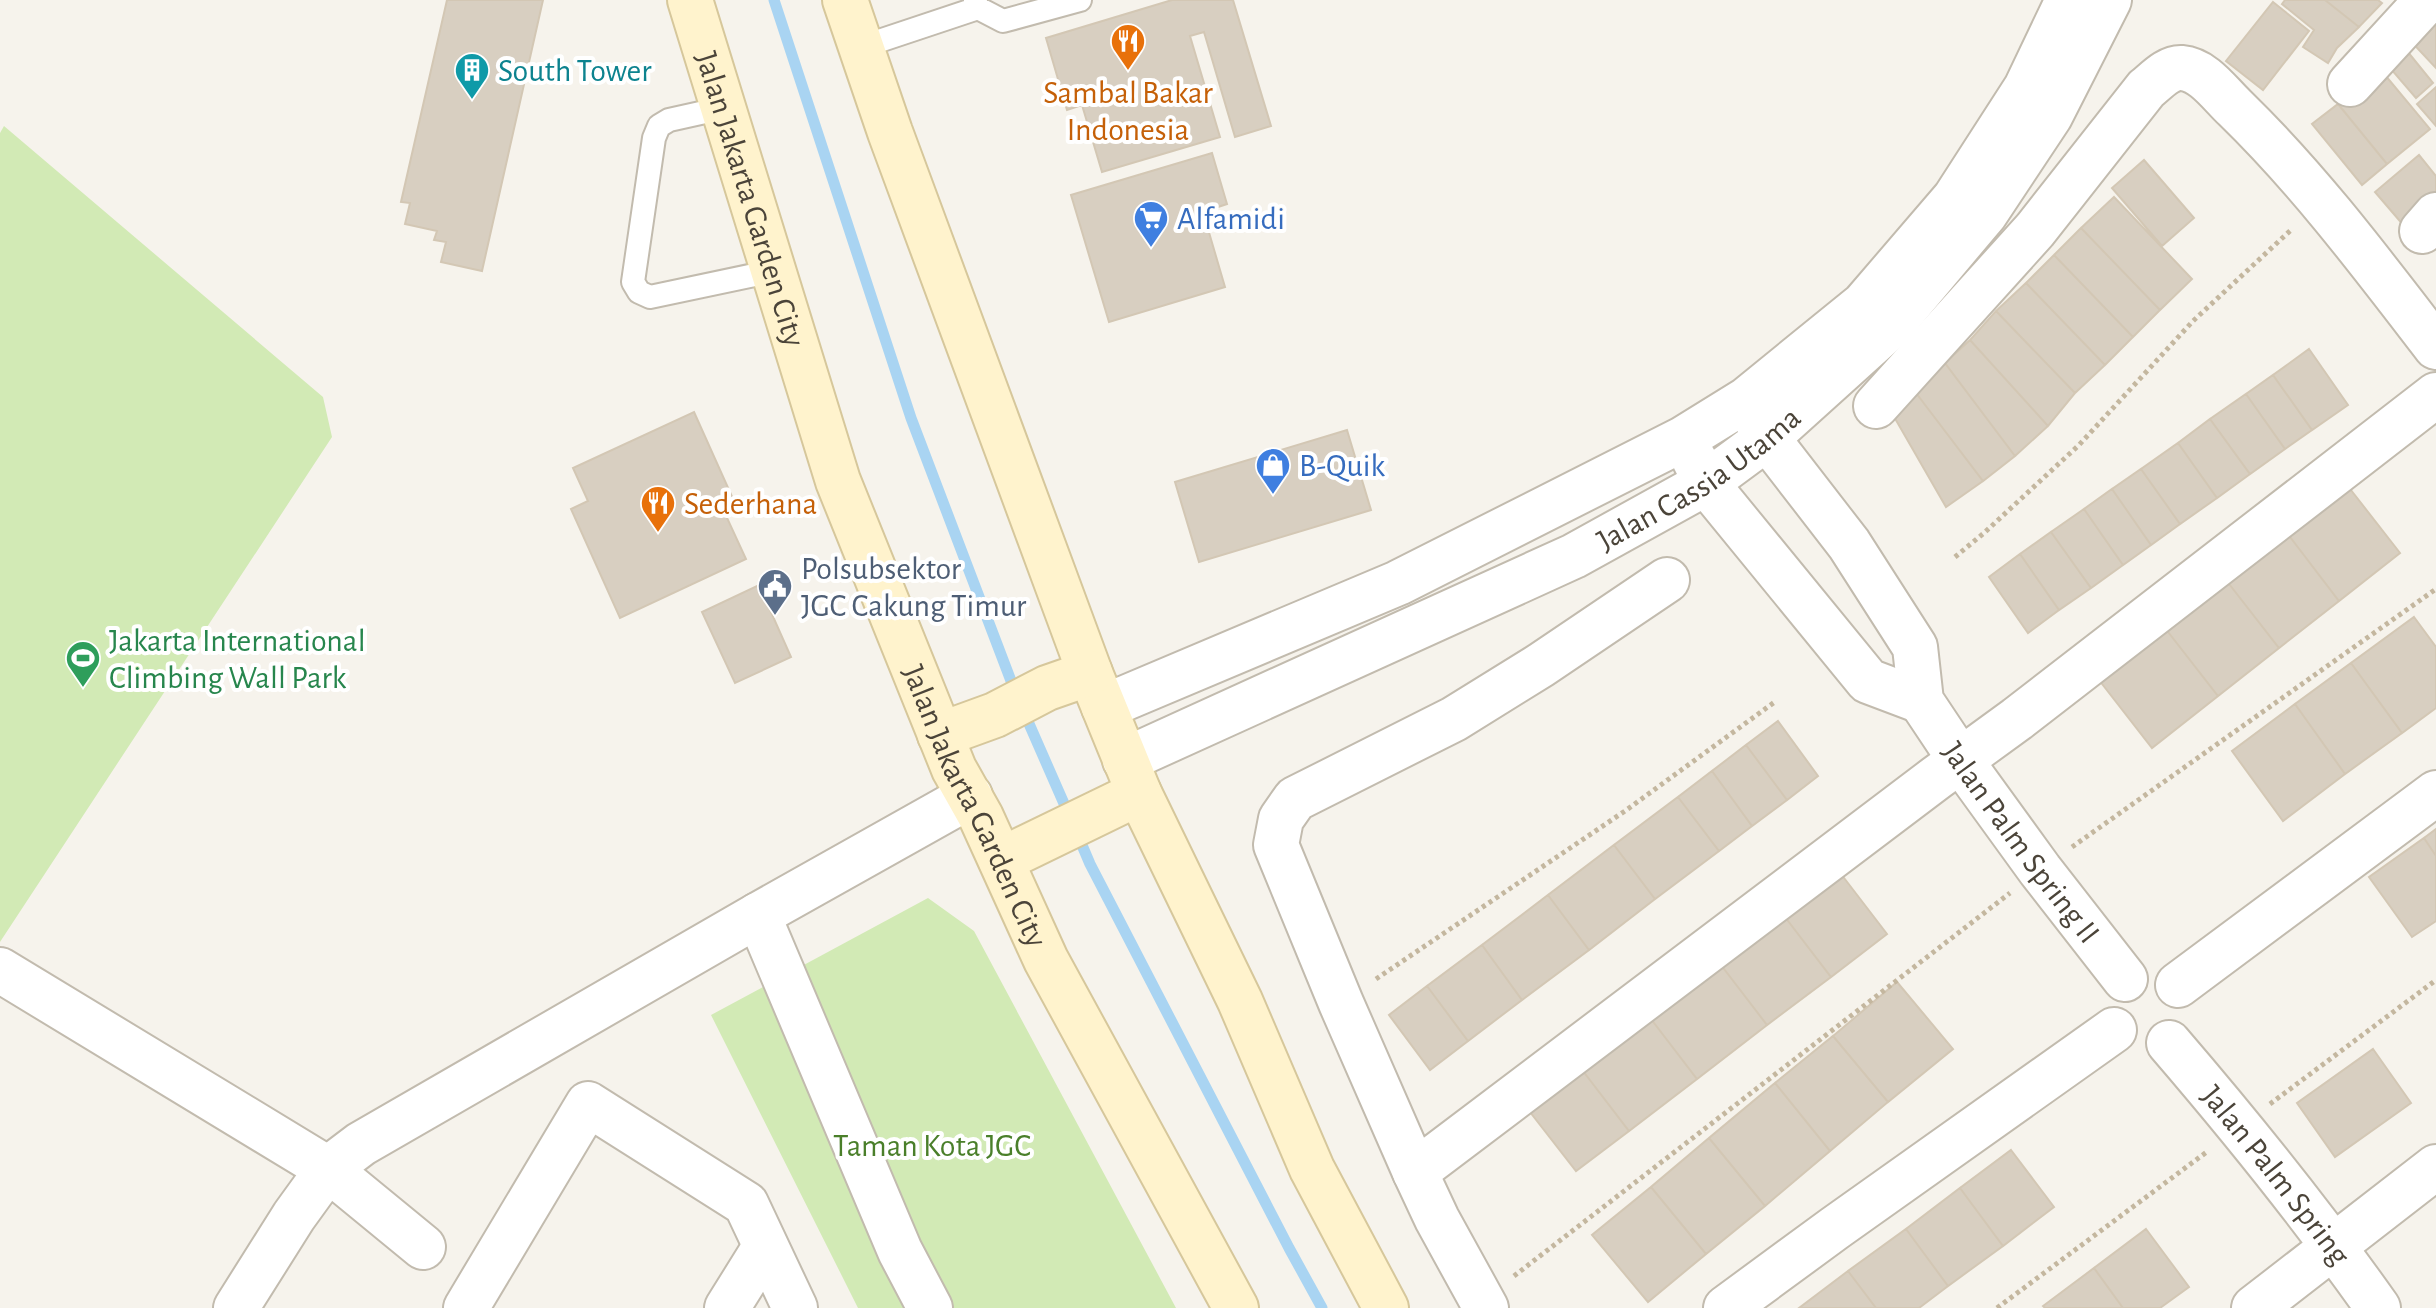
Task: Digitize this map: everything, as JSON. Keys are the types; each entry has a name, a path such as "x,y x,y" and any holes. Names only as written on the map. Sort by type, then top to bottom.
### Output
{"street":[{"name":"Jalan Jakarta Garden City","path":"690,0 838,481 954,769 1001,860 1046,960 1236,1308"},
{"path":"845,0 890,132 1132,777 1240,1001 1312,1169 1386,1308"},
{"name":"Jalan Cassia Utama","path":"1097,690 1398,583 1683,439 1746,400 1864,304 1955,198 2026,88 2068,0"},
{"name":"Jalan Cassia Utama","path":"1132,777 1574,556 1706,483 1767,438 1889,328 1985,214 2050,116 2109,0"},
{"path":"2350,84 2427,0"},
{"path":"1876,406 2035,230 2146,89 2169,70 2182,68 2201,75 2275,147 2322,201 2436,347"},
{"path":"1415,1172 1961,761 2436,395"},
{"name":"Jalan Palm Spring II","path":"1746,400 1767,438 1849,544 1915,647 1921,701 2040,870 2125,979"},
{"path":"1683,439 1706,483 1868,681 1921,701"},
{"path":"1484,1305 1437,1219 1341,1003 1276,845 1281,819 1295,799 1454,719 1667,580"},
{"path":"940,735 995,715 1047,688 1097,690"},
{"path":"1001,860 1097,813 1132,777"},
{"path":"2178,985 2436,793"},
{"path":"236,1308 294,1216 328,1169 361,1144 970,796"},
{"path":"758,915 900,1251 930,1308"},
{"path":"0,970 328,1169 423,1247"},
{"path":"2153,971 2166,975 2178,985 2187,1009 2179,1035 2154,1049 2139,1049 2124,1042 2114,1030 2109,1017 2115,989 2125,979 2153,971"},
{"path":"1726,1308 2114,1030"},
{"name":"Jalan Palm Spring","path":"2169,1043 2240,1126 2378,1308"},
{"path":"466,1308 588,1104 746,1204 795,1308"},
{"path":"2254,1308 2436,1167"},
{"path":"727,1308 765,1247"}],"lane":[{"path":"861,47 976,4 1003,21 1080,0"},
{"path":"723,108 669,120 659,126 654,138 633,282 639,292 650,297 773,271"}],"path":[{"path":"1955,557 2079,445 2193,321 2322,201"},
{"path":"1484,1305 2040,870 2436,589"},
{"path":"1341,1003 1625,811 1776,701"},
{"path":"1997,1308 2436,980"}],"green space":[{"name":"Jakarta International Climbing Wall Park","path":"4,126 323,397 332,437 0,942 0,133"},
{"name":"Taman Kota JGC","path":"928,898 974,931 1176,1308 858,1308 711,1015"}],"building":[{"name":"South Tower","path":"447,0 543,0 482,271 441,262 446,242 434,240 437,231 405,224 410,203 401,202"},
{"name":"Sambal Bakar Indonesia","path":"1172,0 1233,0 1271,126 1235,137 1204,32 1190,36 1220,137 1102,172 1082,105 1067,110 1046,38"},
{"path":"2285,0 2325,0 2359,27 2337,48 2328,63 2303,47 2314,30 2282,4"},
{"path":"2325,0 2378,0 2382,3 2359,27"},
{"path":"2273,2 2309,31 2263,90 2226,61"},
{"path":"2436,5 2436,68 2405,35"},
{"path":"2403,46 2433,83 2416,98 2384,61"},
{"path":"2380,69 2430,129 2387,164 2338,104"},
{"path":"2436,87 2436,126 2417,104"},
{"path":"2338,104 2387,164 2362,185 2312,124"},
{"name":"Alfamidi","path":"1212,153 1227,204 1203,212 1225,287 1109,322 1071,195"},
{"path":"2419,155 2436,176 2436,201 2405,227 2375,192"},
{"path":"2144,160 2194,218 2162,246 2112,188"},
{"path":"2114,197 2192,279 2160,310 2081,228"},
{"path":"2081,228 2160,310 2133,337 2054,255"},
{"path":"2054,255 2133,337 2105,365 2026,283"},
{"path":"2026,283 2105,365 2075,393 1996,311"},
{"path":"1996,311 2075,393 2048,426 1970,340"},
{"path":"1970,340 2048,426 2015,456 1945,363"},
{"path":"2309,349 2348,405 2312,430 2273,375"},
{"path":"1945,363 2015,456 1983,481 1913,389"},
{"path":"2273,375 2312,430 2285,449 2246,394"},
{"path":"1913,389 1983,481 1946,507 1889,408"},
{"path":"2246,394 2285,449 2250,474 2210,419"},
{"name":"Sederhana","path":"694,412 734,501 722,507 746,559 620,618 571,509 588,501 573,468"},
{"path":"2210,419 2250,474 2217,498 2178,443"},
{"name":"B-Quik","path":"1347,430 1371,510 1199,562 1175,482"},
{"path":"2178,443 2217,498 2180,524 2141,469"},
{"path":"2141,469 2180,524 2151,545 2112,489"},
{"path":"2347,485 2400,553 2339,601 2287,533"},
{"path":"2112,489 2151,545 2123,565 2084,509"},
{"path":"2084,509 2123,565 2091,588 2051,532"},
{"path":"2051,532 2091,588 2059,610 2020,554"},
{"path":"2287,533 2339,601 2279,648 2226,580"},
{"path":"2020,554 2059,610 2028,633 1989,577"},
{"path":"2226,580 2279,648 2218,696 2165,628"},
{"path":"759,585 791,657 735,683 702,612"},
{"path":"2414,617 2436,647 2436,708 2402,733 2351,663"},
{"path":"2165,628 2218,696 2152,748 2099,680"},
{"path":"2351,663 2402,733 2345,774 2295,704"},
{"path":"2295,704 2345,774 2283,821 2232,751"},
{"path":"1778,721 1818,776 1787,800 1746,745"},
{"path":"1746,745 1787,800 1752,826 1712,771"},
{"path":"1712,771 1752,826 1719,851 1678,797"},
{"path":"1678,797 1719,851 1655,899 1614,845"},
{"path":"2436,829 2436,856 2424,838"},
{"path":"2424,838 2436,856 2436,921 2412,937 2369,877"},
{"path":"1614,845 1655,899 1589,950 1548,895"},
{"path":"1841,874 1887,934 1831,977 1785,917"},
{"path":"1548,895 1589,950 1522,1000 1482,945"},
{"path":"1785,917 1831,977 1767,1025 1721,965"},
{"path":"1482,945 1522,1000 1468,1041 1427,986"},
{"path":"1721,965 1767,1025 1697,1079 1651,1019"},
{"path":"1897,982 1953,1049 1888,1102 1833,1036"},
{"path":"1427,986 1468,1041 1430,1070 1389,1015"},
{"path":"1651,1019 1697,1079 1629,1131 1583,1071"},
{"path":"1833,1036 1888,1102 1830,1151 1775,1083"},
{"path":"2373,1049 2411,1103 2335,1157 2297,1103"},
{"path":"1583,1071 1629,1131 1576,1171 1530,1112"},
{"path":"1775,1083 1830,1151 1765,1206 1709,1138"},
{"path":"1709,1138 1765,1206 1706,1254 1651,1187"},
{"path":"2011,1150 2054,1207 2003,1246 1960,1188"},
{"path":"1651,1187 1706,1254 1648,1302 1592,1235"},
{"path":"1960,1188 2003,1246 1948,1286 1906,1229"},
{"path":"1906,1229 1948,1286 1919,1308 1876,1308 1848,1271"},
{"path":"2146,1229 2189,1287 2160,1308 2123,1308 2094,1268"},
{"path":"2094,1268 2123,1308 2043,1306"},
{"path":"1848,1271 1876,1308 1799,1308"}],"waterway":[{"path":"774,0 911,418 1016,694"},
{"path":"1023,710 1069,815"},
{"path":"1076,831 1090,864 1322,1308"}],"place":[{"name":"Sambal Bakar Indonesia","path":"1128,72"},
{"name":"South Tower","path":"472,101"},
{"name":"Alfamidi","path":"1151,249"},
{"name":"B-Quik","path":"1273,496"},
{"name":"Sederhana","path":"658,534"},
{"name":"Polsubsektor JGC Cakung Timur","path":"775,617"},
{"name":"Jakarta International Climbing Wall Park","path":"83,689"}]}
